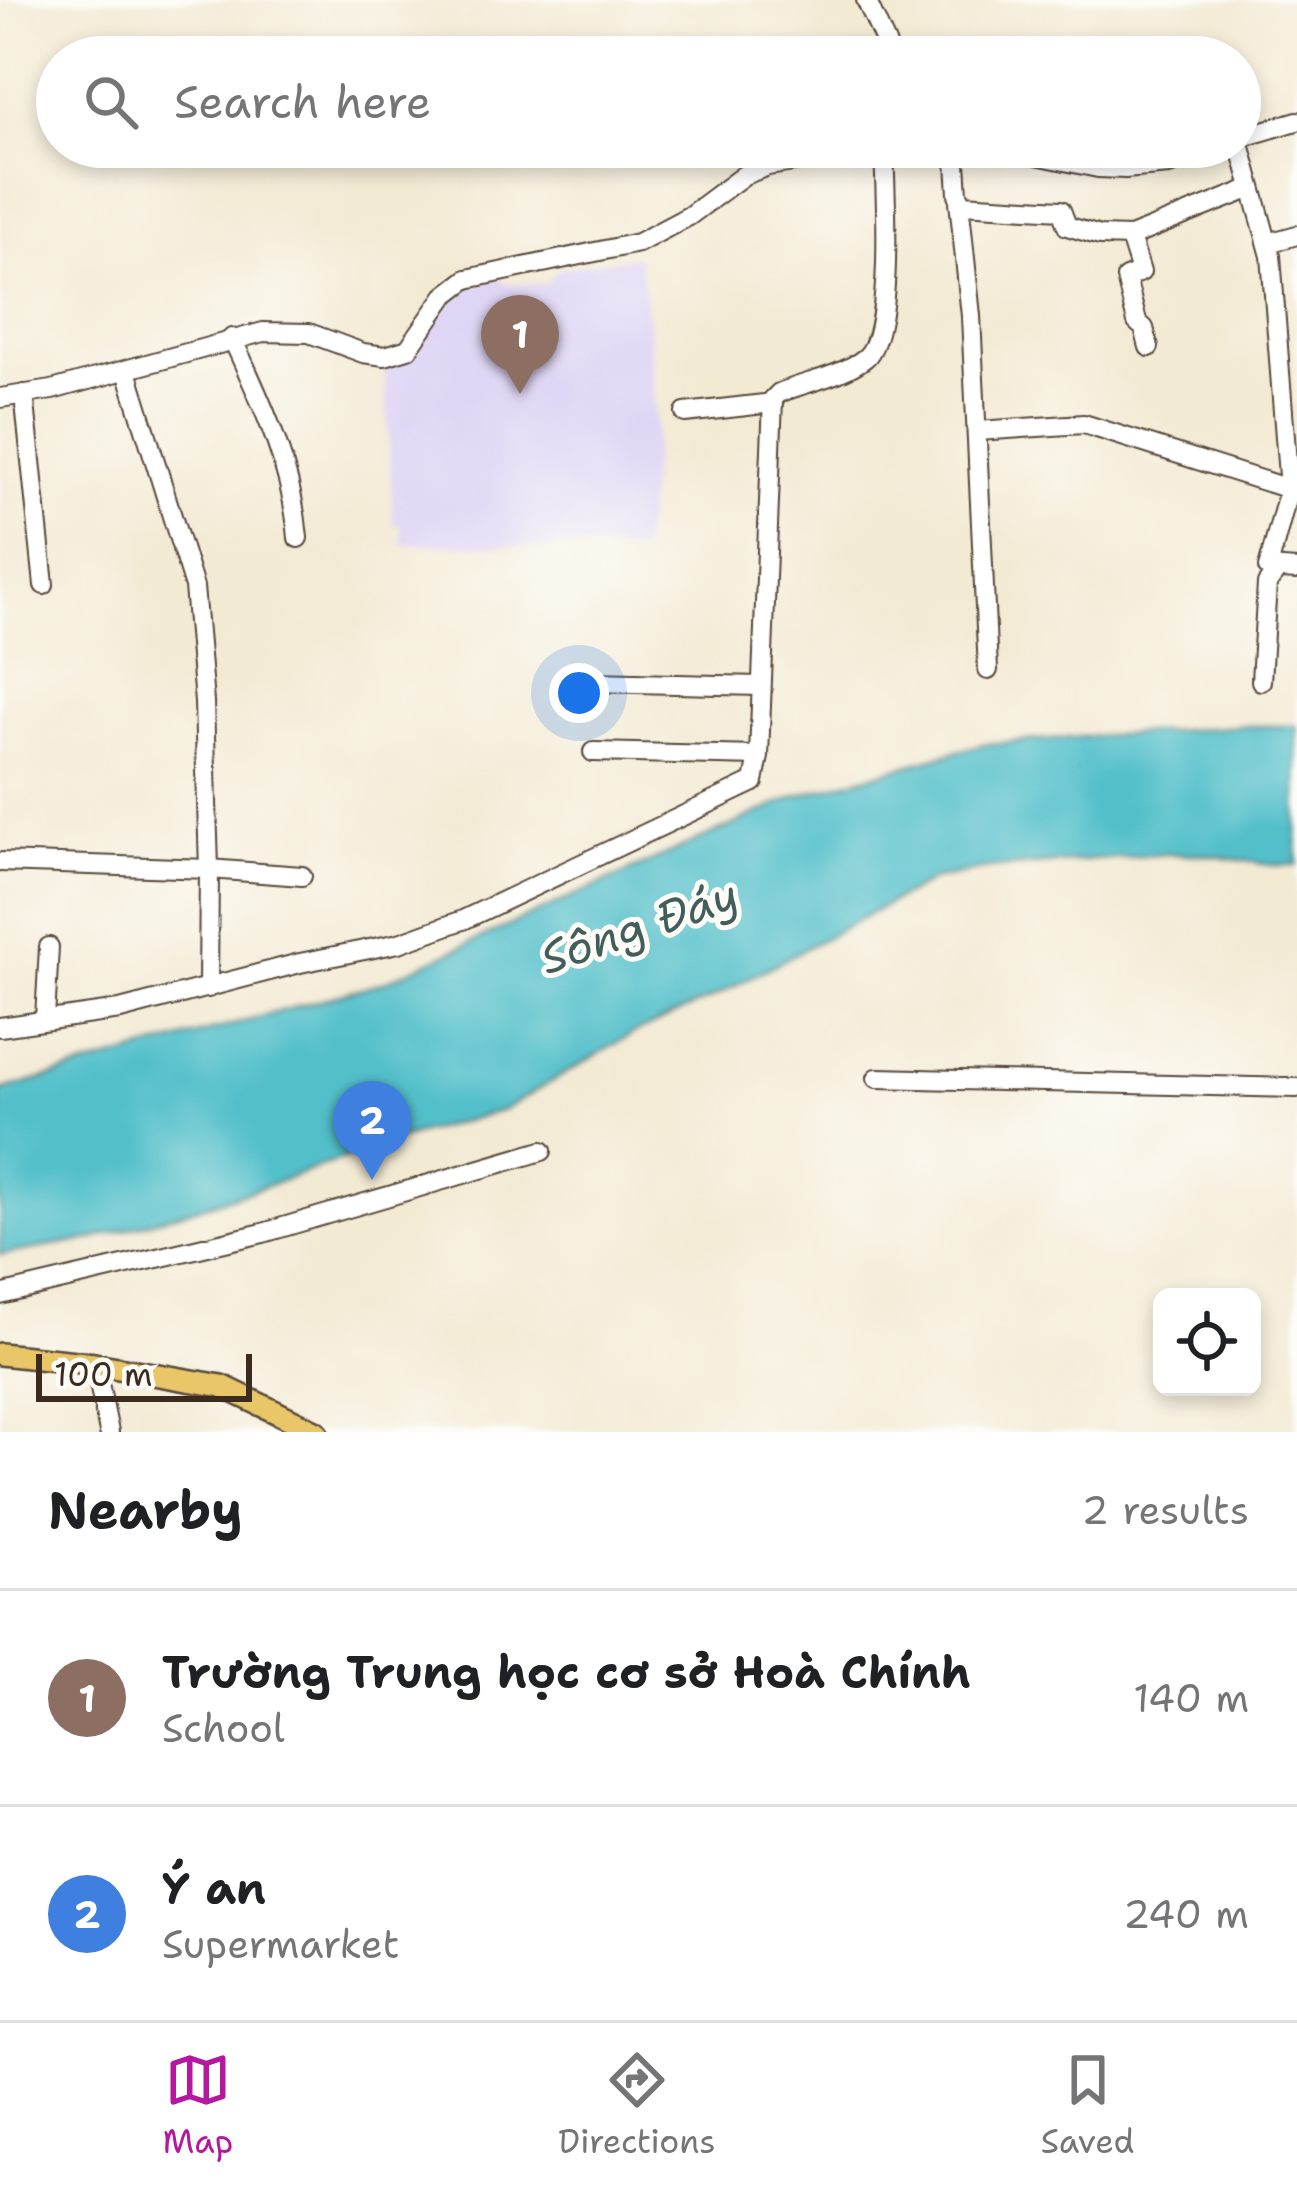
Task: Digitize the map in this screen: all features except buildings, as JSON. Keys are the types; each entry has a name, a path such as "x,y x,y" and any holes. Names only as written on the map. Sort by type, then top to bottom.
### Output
{"main road":[{"path":"0,1354 222,1386 317,1432"}],"street":[{"path":"866,0 882,36"},
{"path":"1261,134 1297,121"},
{"path":"0,398 127,370 262,332 310,333 385,356 408,349 445,296 467,279 638,243 689,215 744,175 763,168"},
{"path":"0,1027 120,1010 300,963 399,944 464,920 751,784 757,778 759,756 772,403 779,392 852,367 869,355 877,340 887,269 890,168"},
{"path":"957,168 977,430 988,670"},
{"path":"1247,168 1268,243 1289,489 1268,568 1288,569"},
{"path":"959,201 1061,210 1067,226 1100,236 1130,238 1252,188"},
{"path":"1268,243 1297,235"},
{"path":"1130,238 1141,272 1126,278 1149,347"},
{"path":"232,338 280,450 295,500 298,538"},
{"path":"127,370 191,567 201,661 208,988"},
{"path":"24,394 44,585"},
{"path":"686,413 772,403"},
{"path":"977,430 1084,424 1289,489"},
{"path":"1261,681 1268,584 1288,569"},
{"path":"592,682 761,686"},
{"path":"593,752 759,756"},
{"path":"0,862 302,876"},
{"path":"45,1019 49,947"},
{"path":"877,1078 1297,1088"},
{"path":"0,1294 263,1232 542,1151"},
{"path":"94,1364 109,1432"}],"shaded area":[{"path":"638,256 648,315 656,427 642,550 401,544 401,525 393,525 384,361 470,287 499,277 505,283 545,284 560,268"}],"water":[{"name":"Sông Đáy","path":"1297,726 1297,865 1165,854 986,869 935,879 708,1000 632,1034 503,1110 399,1139 94,1239 0,1255 0,1091 383,982 797,796 983,744"}],"place":[{"name":"Trường Trung học cơ sở Hoà Chính","path":"520,394"},
{"name":"Ý an","path":"372,1180"}]}
